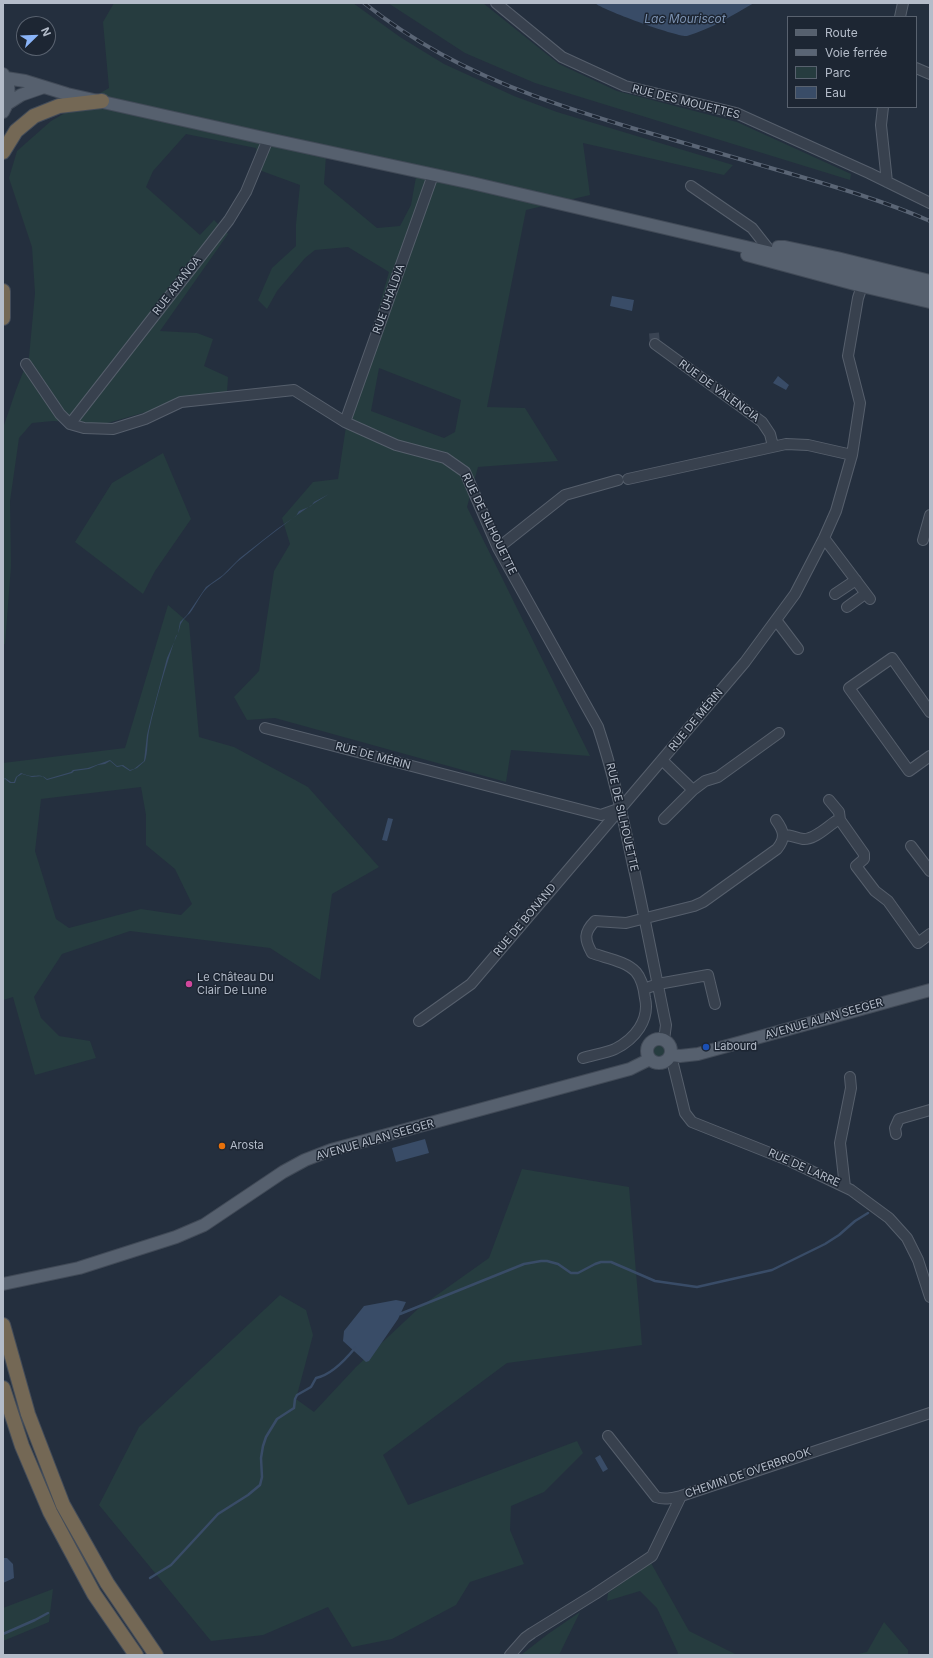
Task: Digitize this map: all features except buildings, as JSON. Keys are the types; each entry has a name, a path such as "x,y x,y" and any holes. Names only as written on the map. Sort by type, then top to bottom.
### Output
{"highway":[{"path":"3,152 16,131 34,116 59,106 102,101"},
{"path":"3,291 3,318"},
{"path":"3,1325 28,1414 63,1505 107,1583 156,1655"},
{"path":"3,1388 22,1446 50,1512 94,1594 136,1655"}],"main road":[{"path":"4,76 67,94 472,183 930,290"},
{"path":"4,76 9,87 5,108"},
{"path":"5,108 21,95 44,87"},
{"path":"651,226 730,251 862,286 930,302"},
{"path":"738,245 792,249 930,282"},
{"name":"AVENUE ALAN SEEGER","path":"669,1057 698,1054 930,990"},
{"path":"656,1040 664,1040 671,1048 669,1057 661,1063 653,1062 647,1052 650,1044 656,1040"},
{"name":"AVENUE ALAN SEEGER","path":"3,1284 79,1268 176,1237 204,1225 283,1172 305,1160 331,1150 622,1072 645,1063 650,1059"}],"street":[{"name":"RUE DES MOUETTES","path":"496,3 562,58 624,86 736,113 930,203"},
{"path":"900,16 903,3"},
{"path":"917,68 930,74"},
{"path":"883,108 881,125 887,182"},
{"name":"RUE ARAÑOA","path":"70,424 229,220 246,192 268,139"},
{"name":"RUE UHALDIA","path":"345,422 433,175"},
{"path":"691,186 752,228 767,247"},
{"name":"RUE DE MÉRIN","path":"265,728 601,815 621,808 746,662 795,594 824,538 836,511 852,455 860,403 848,356 858,298 862,286"},
{"name":"RUE DE VALENCIA","path":"655,344 762,422 770,434 773,446"},
{"path":"26,364 60,414 70,424"},
{"name":"RUE DE SILHOUETTE","path":"70,424 84,428 113,429 145,419 181,402 294,390 345,422 396,445 445,458 465,472 498,548 598,727 609,758 621,808 666,1025 664,1040"},
{"path":"498,548 565,495 623,479 786,444 808,445 852,455"},
{"path":"923,540 930,515"},
{"path":"824,538 868,597 847,607"},
{"path":"836,594 856,580"},
{"path":"776,620 798,649"},
{"path":"930,712 892,658 849,688 908,771 930,756"},
{"path":"664,819 693,790 705,781 718,777 779,733"},
{"path":"662,760 693,790"},
{"path":"829,800 839,812 840,820 864,854 864,859 856,866 875,891 888,901 918,943 930,934"},
{"name":"RUE DE BONAND","path":"419,1021 471,984 621,808"},
{"path":"583,1058 615,1049 631,1039 642,1024 647,1004 642,982 636,972 623,964 592,953 586,942 588,928 595,921 626,923 694,906 703,902 777,849 782,843 784,835 783,829 776,820"},
{"path":"784,835 793,835 803,839 812,838 840,820"},
{"path":"911,846 930,871"},
{"path":"644,990 658,984 708,975 715,1004"},
{"name":"RUE DE LARRE","path":"669,1057 673,1064 685,1113 692,1122 845,1186 888,1218 907,1238 918,1260 930,1296"},
{"path":"845,1186 840,1143 851,1088 850,1077"},
{"path":"896,1134 895,1128 899,1119 930,1110"},
{"name":"CHEMIN DE OVERBROOK","path":"510,1655 525,1638 532,1633 652,1556 681,1496 930,1413"},
{"path":"608,1436 656,1496 661,1498 681,1496"}],"green space":[{"path":"114,3 353,3 400,37 444,64 514,96 557,112 733,165 724,175 583,143 590,195 526,210 487,407 525,408 558,461 478,467 467,507 590,756 511,750 506,782 275,718 247,720 234,697 259,671 274,571 290,544 282,518 313,482 338,479 347,420 389,272 348,247 315,250 305,258 277,291 267,309 258,300 272,268 296,246 296,224 300,185 259,170 256,148 186,134 153,171 146,187 200,235 214,220 228,234 160,331 197,333 213,339 204,366 228,377 227,393 185,401 104,424 53,421 32,423 19,438 10,501 11,566 5,644 3,644 3,428 29,357 35,293 32,247 9,178 17,151 51,121 109,88 103,22","holes":["326,156 416,177 411,205 400,226 377,228 324,184","379,368 461,400 455,432 444,438 371,411"]},
{"path":"388,3 483,3 559,64 617,91 737,122 851,174 850,180 535,83 465,53"},
{"path":"163,453 191,519 155,571 143,594 75,542 112,483"},
{"path":"168,605 189,623 199,737 234,747 308,787 379,867 332,894 320,980 270,948 130,931 62,954 34,997 41,1018 59,1036 90,1041 96,1058 35,1075 13,997 3,1000 3,763 125,748","holes":["141,787 146,815 146,845 175,869 192,904 181,915 141,909 69,928 56,919 35,851 41,799"]},
{"path":"659,1042 665,1045 668,1051 665,1057 659,1060 653,1057 650,1051 653,1045"},
{"path":"522,1169 629,1187 642,1345 507,1363 383,1455 408,1505 577,1441 583,1453 544,1492 511,1506 510,1530 524,1564 470,1582 456,1605 392,1639 352,1647 328,1607 263,1635 211,1641 99,1505 139,1427 280,1295 306,1310 313,1335 296,1399 314,1412 356,1367 420,1307 489,1258"},
{"path":"651,1563 689,1631 737,1655 677,1655 678,1653 657,1608 640,1591 607,1601 608,1593"},
{"path":"53,1589 49,1622 3,1641 3,1608"},
{"path":"580,1612 559,1655 521,1655 548,1634"},
{"path":"884,1622 908,1650 908,1655 854,1655 867,1652"}],"water":[{"name":"Lac Mouriscot","path":"595,3 754,3 713,26 687,36 671,33 641,23 601,7"},
{"path":"612,296 634,300 632,311 610,306"},
{"path":"778,376 789,385 786,390 773,383"},
{"path":"329,494 318,501 312,505 314,502"},
{"path":"309,507 307,508 296,516 299,511"},
{"path":"293,518 239,560 222,577 207,588 180,625 178,633 180,622 187,615 206,587 223,575 240,558"},
{"path":"174,642 161,683 148,735 145,761 137,768 130,771 122,766 117,767 110,761 89,769 74,771 72,773 47,780 42,776 47,779 71,772 73,770 88,768 110,760 117,766 123,765 130,770 134,769 144,761 147,735 151,718 167,658"},
{"path":"21,773 31,776 42,776 32,777 22,774 17,777 15,783 10,783 5,779 3,780 5,778 11,782 14,782 16,777"},
{"path":"388,818 393,819 387,841 382,840"},
{"path":"425,1139 429,1153 396,1162 392,1148"},
{"path":"396,1300 406,1302 398,1319 369,1361 366,1362 343,1341 344,1331 364,1306"},
{"path":"600,1455 608,1469 603,1472 595,1458"},
{"path":"3,1558 7,1558 13,1564 14,1578 3,1583"}],"waterway":[{"path":"400,1314 524,1264 541,1261 558,1264 571,1273 578,1273 601,1262 611,1262 655,1281 697,1287 772,1270 825,1244 868,1213"},
{"path":"150,1578 171,1565 218,1514 248,1495 260,1485 262,1477 261,1458 263,1446 266,1437 277,1419 294,1408 297,1395 311,1387 316,1378 327,1374 338,1366 355,1348"},
{"path":"3,1634 48,1613"}],"tunnel":[{"path":"654,333 655,344"}],"railway":[{"path":"364,3 401,30 441,54 510,87 583,113 842,189 930,221"}],"place":[{"name":"Le Château Du Clair De Lune","path":"189,984"},
{"name":"Labourd","path":"706,1047"},
{"name":"Arosta","path":"222,1146"}]}
